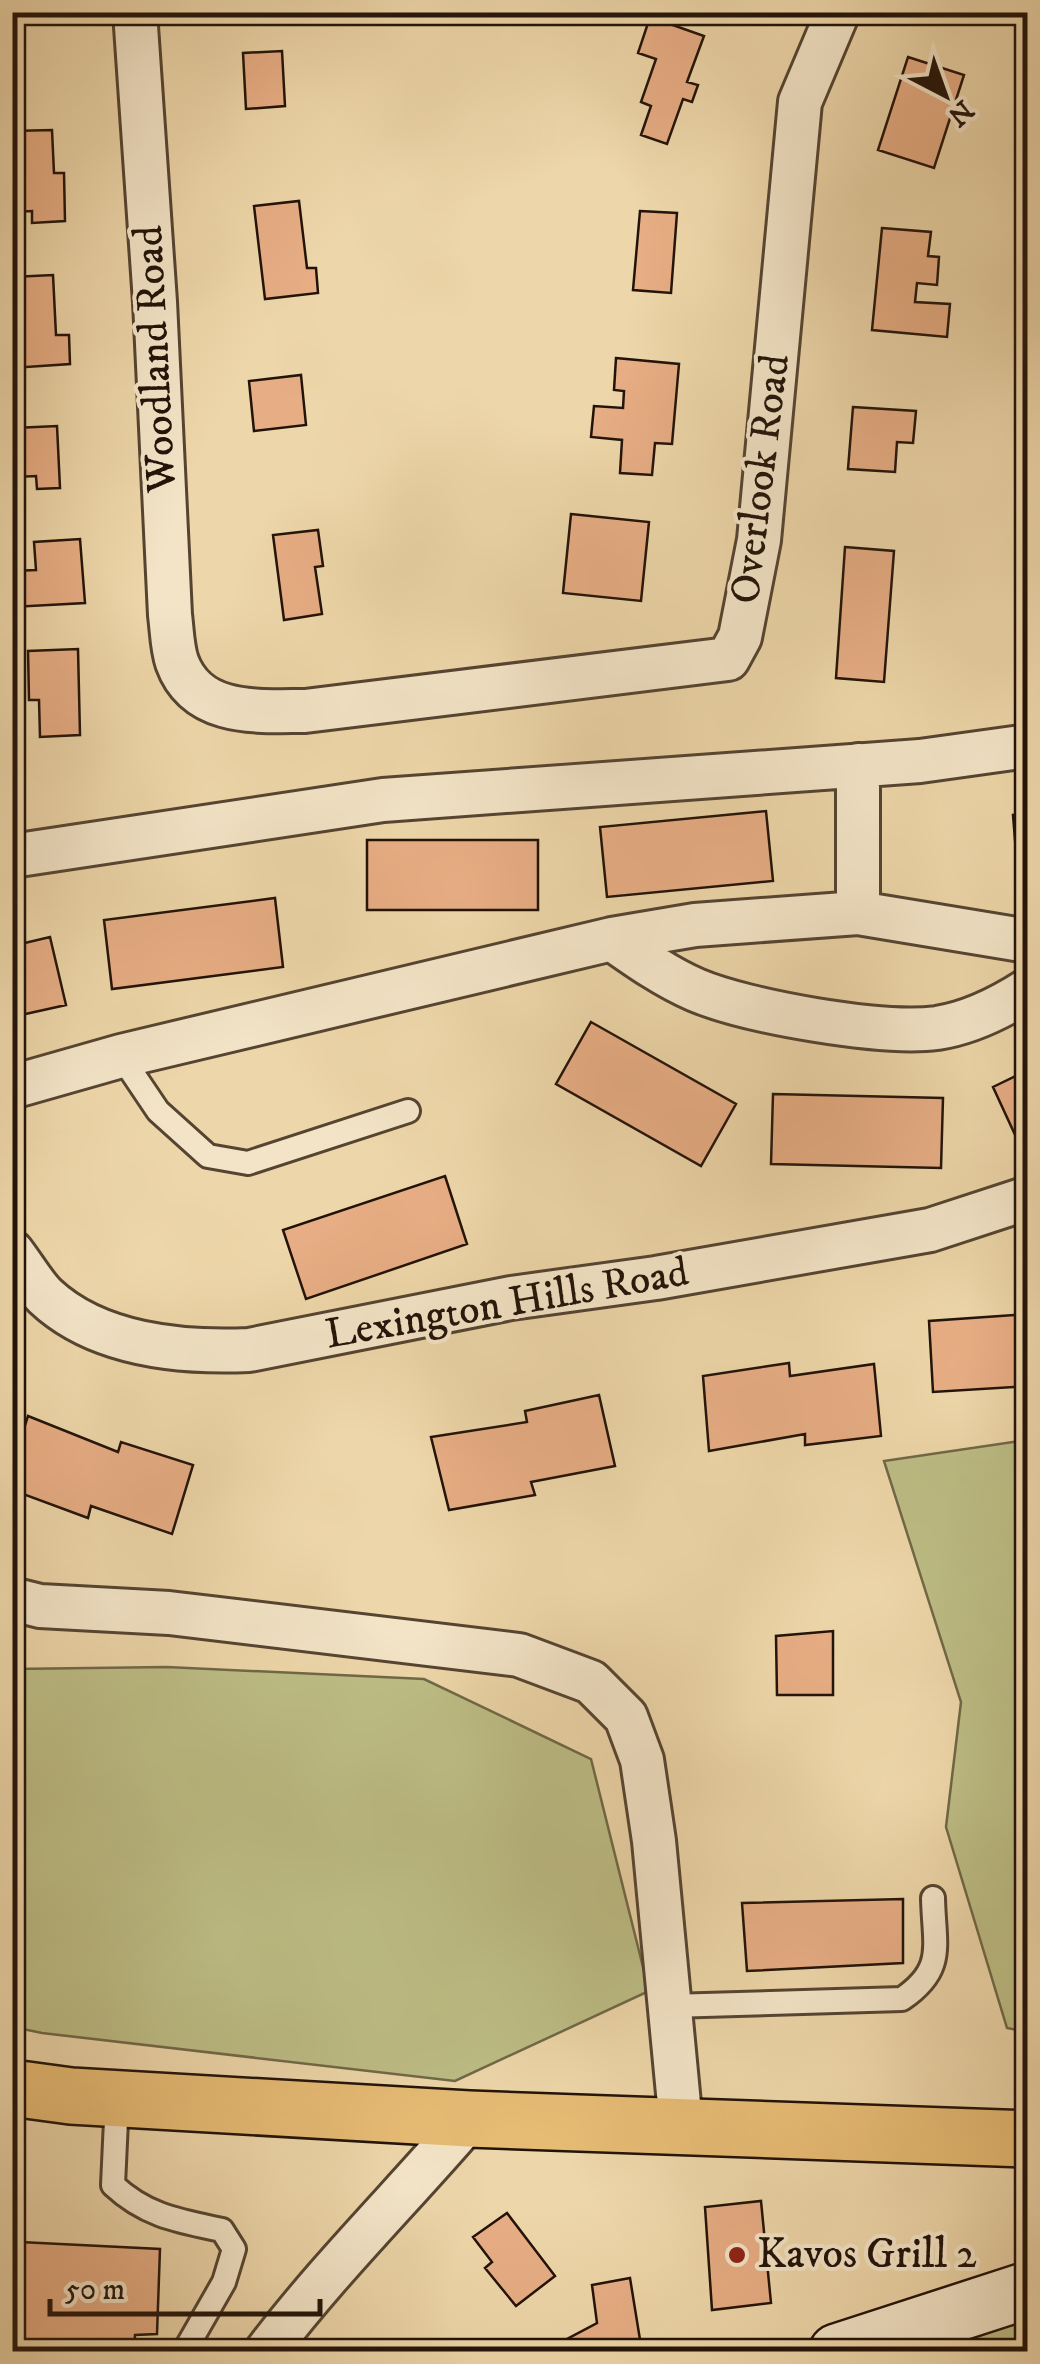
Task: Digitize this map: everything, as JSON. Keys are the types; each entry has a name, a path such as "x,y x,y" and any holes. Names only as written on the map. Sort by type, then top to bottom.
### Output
{"main road":[{"path":"12,2088 117,2099 469,2119 1028,2139"}],"street":[{"name":"Woodland Road","path":"135,12 155,302 170,615 178,664 202,697"},
{"name":"Overlook Road","path":"202,697 240,711 305,710 728,659 740,637 759,540 800,102 838,12"},
{"path":"12,856 382,800 920,761 1028,746"},
{"path":"858,764 858,914"},
{"path":"12,1087 121,1056 612,939 695,925 858,914 1028,941"},
{"path":"612,939 664,975 700,992 758,1010 879,1027 936,1028 994,1012 1028,990"},
{"name":"Lexington Hills Road","path":"12,1252 44,1294 81,1323 136,1341 216,1352 249,1350 511,1298 656,1278 930,1230 1028,1198"},
{"path":"12,1599 40,1606 169,1613 520,1655 591,1682 626,1717 642,1760 654,1841 681,2125"},
{"path":"266,2352 302,2305 404,2196 469,2119"},
{"path":"836,2352 1028,2290"}],"lane":[{"path":"121,1056 158,1111 208,1156 248,1163 408,1111"},
{"path":"670,2006 902,1999 924,1985 934,1967 933,1898"},
{"path":"117,2099 113,2185 134,2205 171,2219 222,2230 234,2250 224,2282 184,2352"}],"green space":[{"path":"1028,1440 1027,2032 1007,2028 946,1827 961,1702 884,1461"},
{"path":"167,1667 424,1679 591,1759 649,1991 455,2081 13,2027 13,1669"},
{"path":"1027,2298 1027,2351 920,2351"}],"building":[{"path":"1028,12 1028,39 1013,22"},
{"path":"650,17 704,36 687,82 698,85 692,102 683,99 667,144 641,135 651,106 641,102 656,59 638,53"},
{"path":"282,51 285,106 246,109 243,53"},
{"path":"908,57 964,75 934,168 878,150"},
{"path":"52,130 54,173 64,173 65,221 32,223 32,211 12,212 12,131"},
{"path":"299,201 307,268 316,268 318,293 265,299 254,206"},
{"path":"640,211 677,213 671,293 633,290"},
{"path":"882,228 931,232 928,256 939,257 937,285 917,283 915,302 950,304 947,337 872,330"},
{"path":"53,275 56,335 69,335 70,364 12,368 12,277"},
{"path":"616,358 679,364 672,444 655,443 652,475 620,473 622,440 591,437 594,406 623,408 624,391 614,390"},
{"path":"301,375 306,425 254,431 249,381"},
{"path":"853,407 916,411 913,443 897,442 895,472 848,469"},
{"path":"57,426 60,488 37,489 36,476 16,477 14,428"},
{"path":"571,514 649,522 641,601 563,593"},
{"path":"318,530 323,566 315,567 322,614 284,620 273,535"},
{"path":"80,539 85,603 12,607 12,571 36,570 34,542"},
{"path":"845,547 894,551 884,682 836,678"},
{"path":"78,649 80,735 40,737 39,700 29,700 28,651"},
{"path":"766,811 773,881 607,897 600,827"},
{"path":"1028,814 1028,888 1019,889 1013,815"},
{"path":"367,840 538,840 538,910 367,910"},
{"path":"275,898 283,967 112,989 104,920"},
{"path":"50,937 66,1005 12,1017 12,946"},
{"path":"591,1022 736,1104 701,1166 556,1084"},
{"path":"1028,1070 1028,1150 1023,1152 993,1087"},
{"path":"773,1094 943,1098 941,1168 771,1164"},
{"path":"445,1176 467,1244 306,1299 283,1230"},
{"path":"1028,1314 1028,1386 933,1392 929,1321"},
{"path":"789,1363 790,1376 874,1364 881,1436 805,1445 805,1434 709,1451 703,1376"},
{"path":"599,1395 615,1466 531,1482 535,1495 449,1510 431,1437 527,1422 525,1411"},
{"path":"28,1416 118,1452 121,1442 193,1465 172,1534 91,1506 88,1518 12,1490 12,1467"},
{"path":"833,1631 833,1695 777,1695 776,1636"},
{"path":"903,1899 903,1963 747,1971 742,1903"},
{"name":"Kavos Grill 2","path":"761,2201 771,2303 712,2310 705,2207"},
{"path":"507,2213 555,2276 516,2306 485,2268 492,2262 473,2237"},
{"path":"20,2242 160,2249 157,2334 135,2335 134,2350 15,2352"},
{"path":"630,2278 642,2352 553,2352 552,2347 597,2323 592,2285"}],"place":[{"name":"Kavos Grill 2","path":"737,2255"}]}
